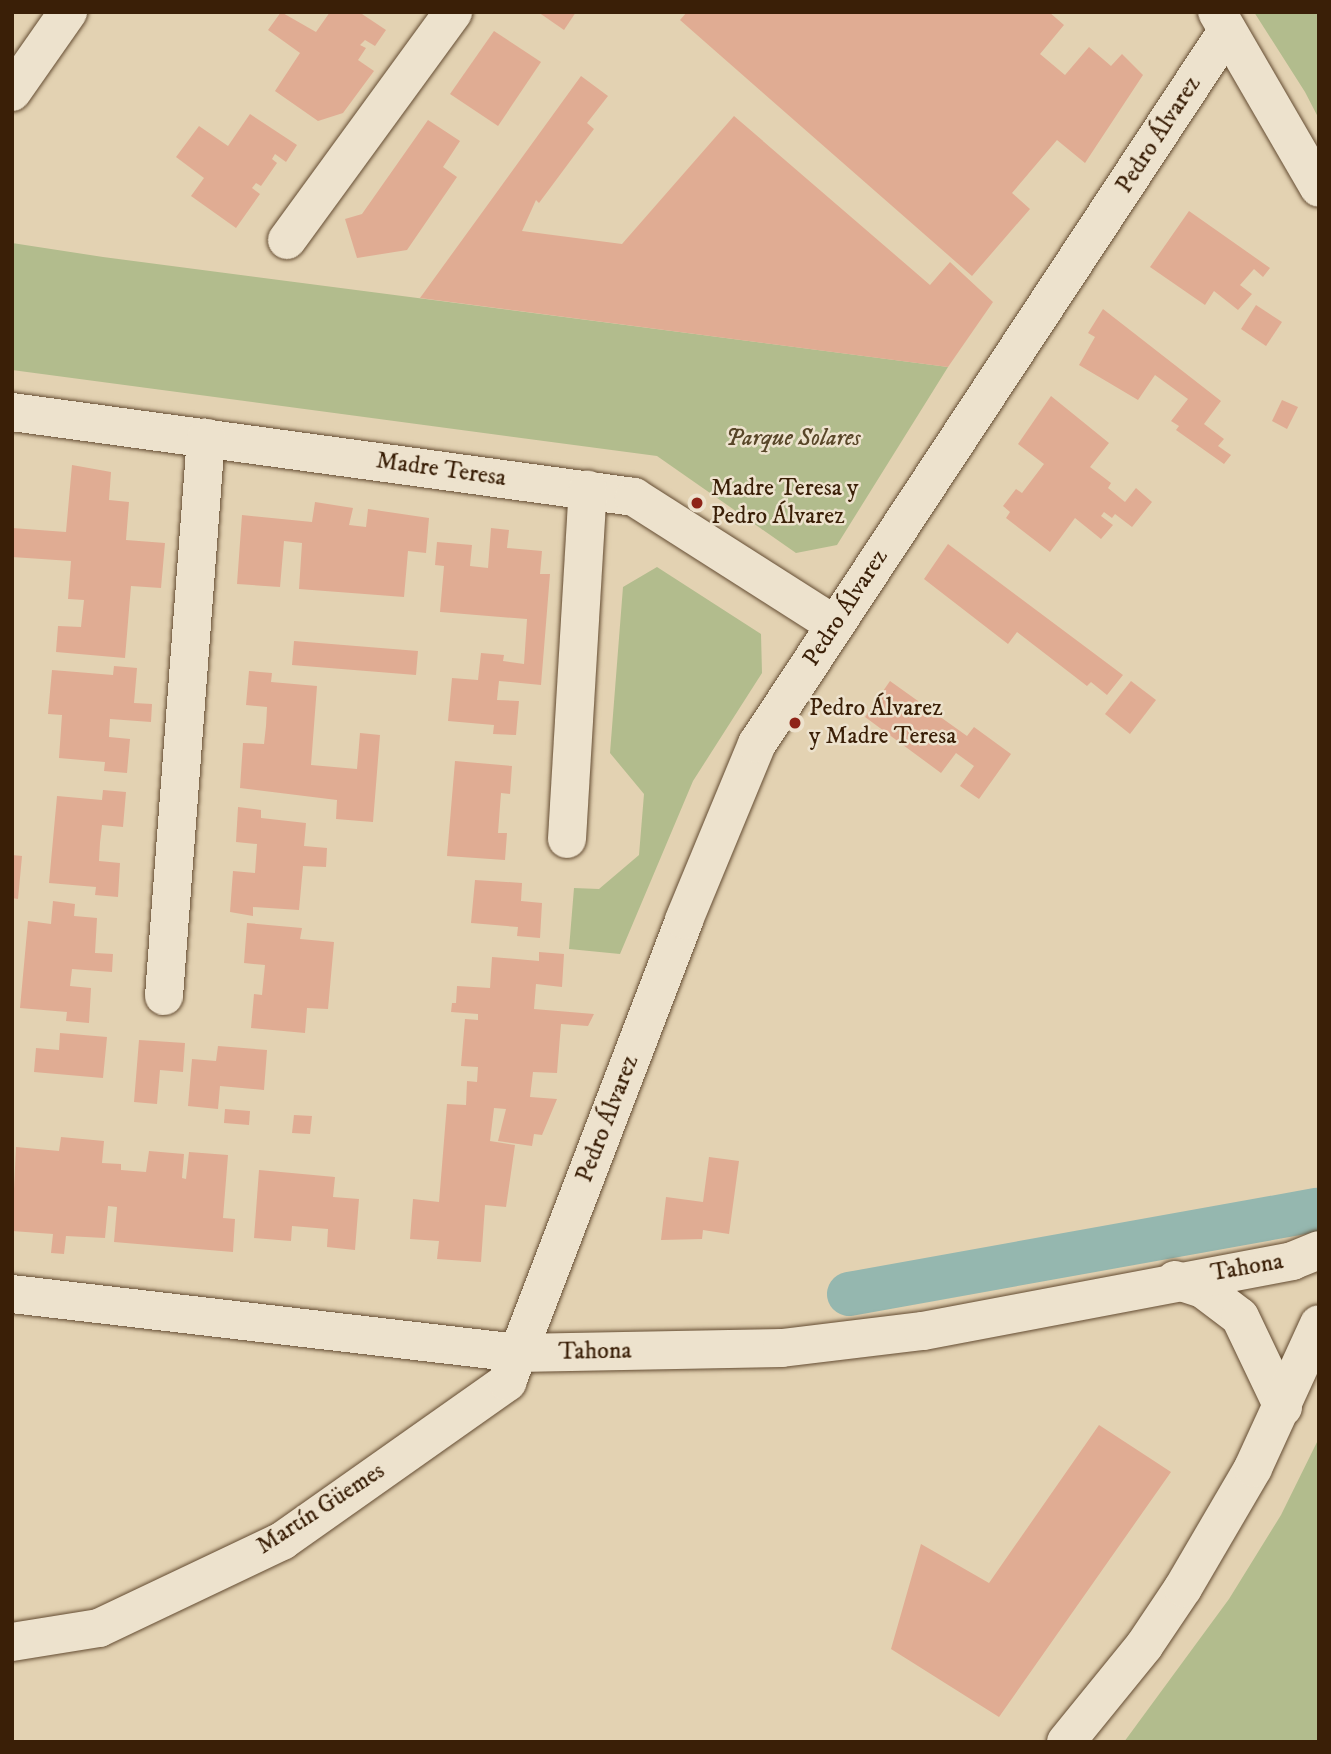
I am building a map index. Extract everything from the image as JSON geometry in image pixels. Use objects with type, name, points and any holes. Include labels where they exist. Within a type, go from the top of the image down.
[{"type":"street","points":[[12,92],[68,12]]},
{"type":"street","points":[[287,240],[453,12]]},
{"type":"street","points":[[1222,22],[1319,188]]},
{"type":"street","name":"Pedro Álvarez","points":[[518,1353],[684,920],[757,744],[1222,22]]},
{"type":"street","name":"Madre Teresa","points":[[12,412],[634,496],[835,625]]},
{"type":"street","points":[[164,996],[206,438]]},
{"type":"street","points":[[567,839],[588,490]]},
{"type":"street","name":"Tahona","points":[[12,1294],[518,1353],[782,1348],[923,1331],[1175,1280],[1292,1261],[1319,1250]]},
{"type":"street","name":"Tahona","points":[[1175,1280],[1203,1289],[1240,1317],[1283,1407]]},
{"type":"street","points":[[1066,1742],[1144,1646],[1183,1588],[1283,1407],[1319,1324]]},
{"type":"street","name":"Martín Güemes","points":[[12,1642],[99,1628],[282,1541],[507,1382],[518,1353]]},
{"type":"green space","points":[[1254,12],[1319,12],[1319,119],[1305,92]]},
{"type":"green space","name":"Parque Solares","points":[[12,243],[948,367],[837,545],[796,553],[657,456],[12,370]]},
{"type":"green space","points":[[657,567],[761,634],[762,673],[693,781],[620,954],[569,949],[574,888],[599,889],[639,855],[644,794],[610,753],[623,587]]},
{"type":"green space","points":[[1319,1438],[1319,1742],[1124,1742],[1229,1599],[1281,1515]]},
{"type":"building","points":[[281,12],[316,32],[330,12],[359,12],[386,30],[375,46],[365,40],[360,45],[366,48],[358,60],[374,71],[343,113],[318,121],[275,91],[300,53],[268,30]]},
{"type":"building","points":[[538,12],[576,12],[564,30]]},
{"type":"building","points":[[687,12],[1049,12],[1064,25],[1040,54],[1065,75],[1089,47],[1111,66],[1122,54],[1143,75],[1085,163],[1057,140],[1012,193],[1030,209],[972,276],[680,20]]},
{"type":"building","points":[[494,31],[541,62],[498,126],[450,94]]},
{"type":"building","points":[[581,76],[608,96],[587,123],[594,129],[539,203],[536,200],[522,231],[622,244],[734,116],[930,285],[950,262],[993,302],[948,367],[420,298]]},
{"type":"building","points":[[250,114],[297,145],[286,162],[275,154],[272,159],[277,163],[261,186],[256,183],[252,188],[260,194],[236,228],[191,196],[204,178],[176,157],[199,126],[228,146]]},
{"type":"building","points":[[428,120],[460,141],[443,167],[457,177],[407,250],[357,258],[345,219],[362,214]]},
{"type":"building","points":[[1189,211],[1270,268],[1263,277],[1254,269],[1240,285],[1252,294],[1238,310],[1214,291],[1205,305],[1150,267]]},
{"type":"building","points":[[1256,305],[1282,322],[1266,346],[1241,329]]},
{"type":"building","points":[[1103,309],[1221,401],[1204,424],[1224,439],[1218,446],[1231,455],[1224,464],[1176,430],[1179,426],[1171,421],[1188,399],[1155,375],[1138,400],[1079,365],[1095,337],[1088,333]]},
{"type":"building","points":[[1051,396],[1109,443],[1090,467],[1111,483],[1108,488],[1125,502],[1136,488],[1152,502],[1132,527],[1115,514],[1112,518],[1104,512],[1101,516],[1113,525],[1101,539],[1075,518],[1050,552],[1006,518],[1010,512],[1003,506],[1016,489],[1022,493],[1044,464],[1018,444]]},
{"type":"building","points":[[1282,400],[1298,407],[1287,429],[1272,421]]},
{"type":"building","points":[[72,465],[111,472],[109,500],[129,502],[126,540],[165,543],[161,588],[131,586],[125,658],[56,652],[58,626],[81,627],[84,600],[68,599],[71,561],[12,557],[12,528],[66,532]]},
{"type":"building","points":[[315,502],[353,508],[349,525],[366,527],[368,509],[429,518],[426,553],[408,551],[404,597],[299,589],[302,543],[284,541],[280,587],[237,584],[242,515],[312,522]]},
{"type":"building","points":[[491,528],[509,530],[507,548],[542,551],[540,574],[550,574],[541,685],[499,681],[497,700],[519,701],[516,735],[493,734],[494,725],[448,721],[452,678],[478,680],[481,653],[504,655],[503,661],[524,664],[527,619],[440,612],[444,566],[435,565],[437,542],[472,545],[470,566],[488,568]]},
{"type":"building","points":[[948,544],[1123,675],[1107,695],[1091,682],[1087,686],[1017,632],[1008,644],[924,579]]},
{"type":"building","points":[[294,641],[418,651],[416,675],[292,665]]},
{"type":"building","points":[[114,666],[137,668],[134,703],[152,704],[151,722],[110,719],[109,737],[130,739],[127,773],[104,771],[105,762],[59,758],[62,715],[48,714],[52,670],[113,675]]},
{"type":"building","points":[[249,671],[272,673],[271,682],[317,686],[311,765],[357,769],[360,733],[380,735],[373,822],[336,819],[337,800],[240,788],[243,743],[264,744],[266,726],[267,707],[246,705]]},
{"type":"building","points":[[890,681],[967,736],[974,727],[1011,754],[979,799],[960,786],[974,766],[956,753],[941,773],[865,717]]},
{"type":"building","points":[[1131,681],[1156,700],[1130,734],[1105,714]]},
{"type":"building","points":[[455,761],[512,766],[510,794],[501,793],[498,833],[507,833],[505,860],[447,856]]},
{"type":"building","points":[[103,790],[126,792],[123,827],[102,825],[100,843],[99,861],[120,863],[118,897],[95,895],[96,887],[49,883],[57,796],[102,800]]},
{"type":"building","points":[[238,807],[261,810],[261,818],[306,823],[304,846],[327,848],[326,867],[303,866],[299,910],[253,907],[253,916],[230,912],[233,871],[255,873],[257,844],[236,842]]},
{"type":"building","points":[[12,855],[22,856],[18,899],[12,898]]},
{"type":"building","points":[[475,880],[522,883],[521,901],[542,903],[540,938],[517,936],[518,927],[471,923]]},
{"type":"building","points":[[53,901],[75,904],[74,916],[97,918],[95,953],[113,954],[112,972],[72,969],[70,986],[91,988],[89,1023],[66,1021],[67,1012],[20,1008],[28,921],[51,924]]},
{"type":"building","points":[[247,923],[302,928],[300,939],[334,942],[328,1009],[307,1008],[305,1033],[251,1028],[254,994],[262,995],[265,965],[244,963]]},
{"type":"building","points":[[539,952],[564,954],[562,987],[536,984],[534,1009],[594,1014],[588,1026],[561,1024],[557,1073],[533,1072],[530,1097],[557,1099],[542,1135],[534,1134],[532,1146],[498,1141],[506,1109],[494,1108],[490,1141],[515,1145],[506,1207],[485,1205],[481,1262],[437,1259],[439,1241],[410,1239],[413,1199],[439,1202],[447,1104],[466,1105],[467,1081],[477,1082],[478,1067],[461,1066],[465,1019],[478,1020],[478,1014],[451,1012],[452,1003],[456,1003],[457,986],[490,988],[492,957],[539,961]]},
{"type":"building","points":[[60,1033],[107,1037],[103,1078],[34,1072],[36,1048],[59,1050]]},
{"type":"building","points":[[139,1040],[185,1043],[183,1072],[160,1070],[157,1104],[134,1102]]},
{"type":"building","points":[[218,1046],[267,1050],[264,1090],[220,1086],[218,1109],[188,1106],[192,1059],[216,1061]]},
{"type":"building","points":[[225,1109],[250,1111],[249,1125],[224,1123]]},
{"type":"building","points":[[294,1115],[312,1116],[310,1134],[292,1133]]},
{"type":"building","points":[[61,1137],[104,1141],[102,1163],[121,1164],[121,1170],[146,1172],[149,1151],[184,1154],[182,1178],[186,1179],[189,1152],[228,1155],[223,1218],[235,1219],[233,1252],[114,1242],[117,1207],[108,1206],[105,1238],[66,1236],[64,1254],[51,1253],[53,1234],[12,1231],[16,1147],[59,1151]]},
{"type":"building","points":[[709,1157],[739,1161],[729,1234],[703,1230],[702,1239],[661,1240],[666,1197],[703,1202]]},
{"type":"building","points":[[259,1170],[335,1177],[333,1197],[359,1199],[355,1250],[327,1247],[328,1229],[292,1226],[291,1241],[254,1238]]},
{"type":"building","points":[[1099,1425],[1171,1472],[999,1717],[891,1649],[921,1544],[989,1583]]},
{"type":"waterway","points":[[849,1294],[1318,1210]]},
{"type":"place","name":"Madre Teresa y Pedro Álvarez","points":[[697,503]]},
{"type":"place","name":"Pedro Álvarez y Madre Teresa","points":[[795,723]]}]
